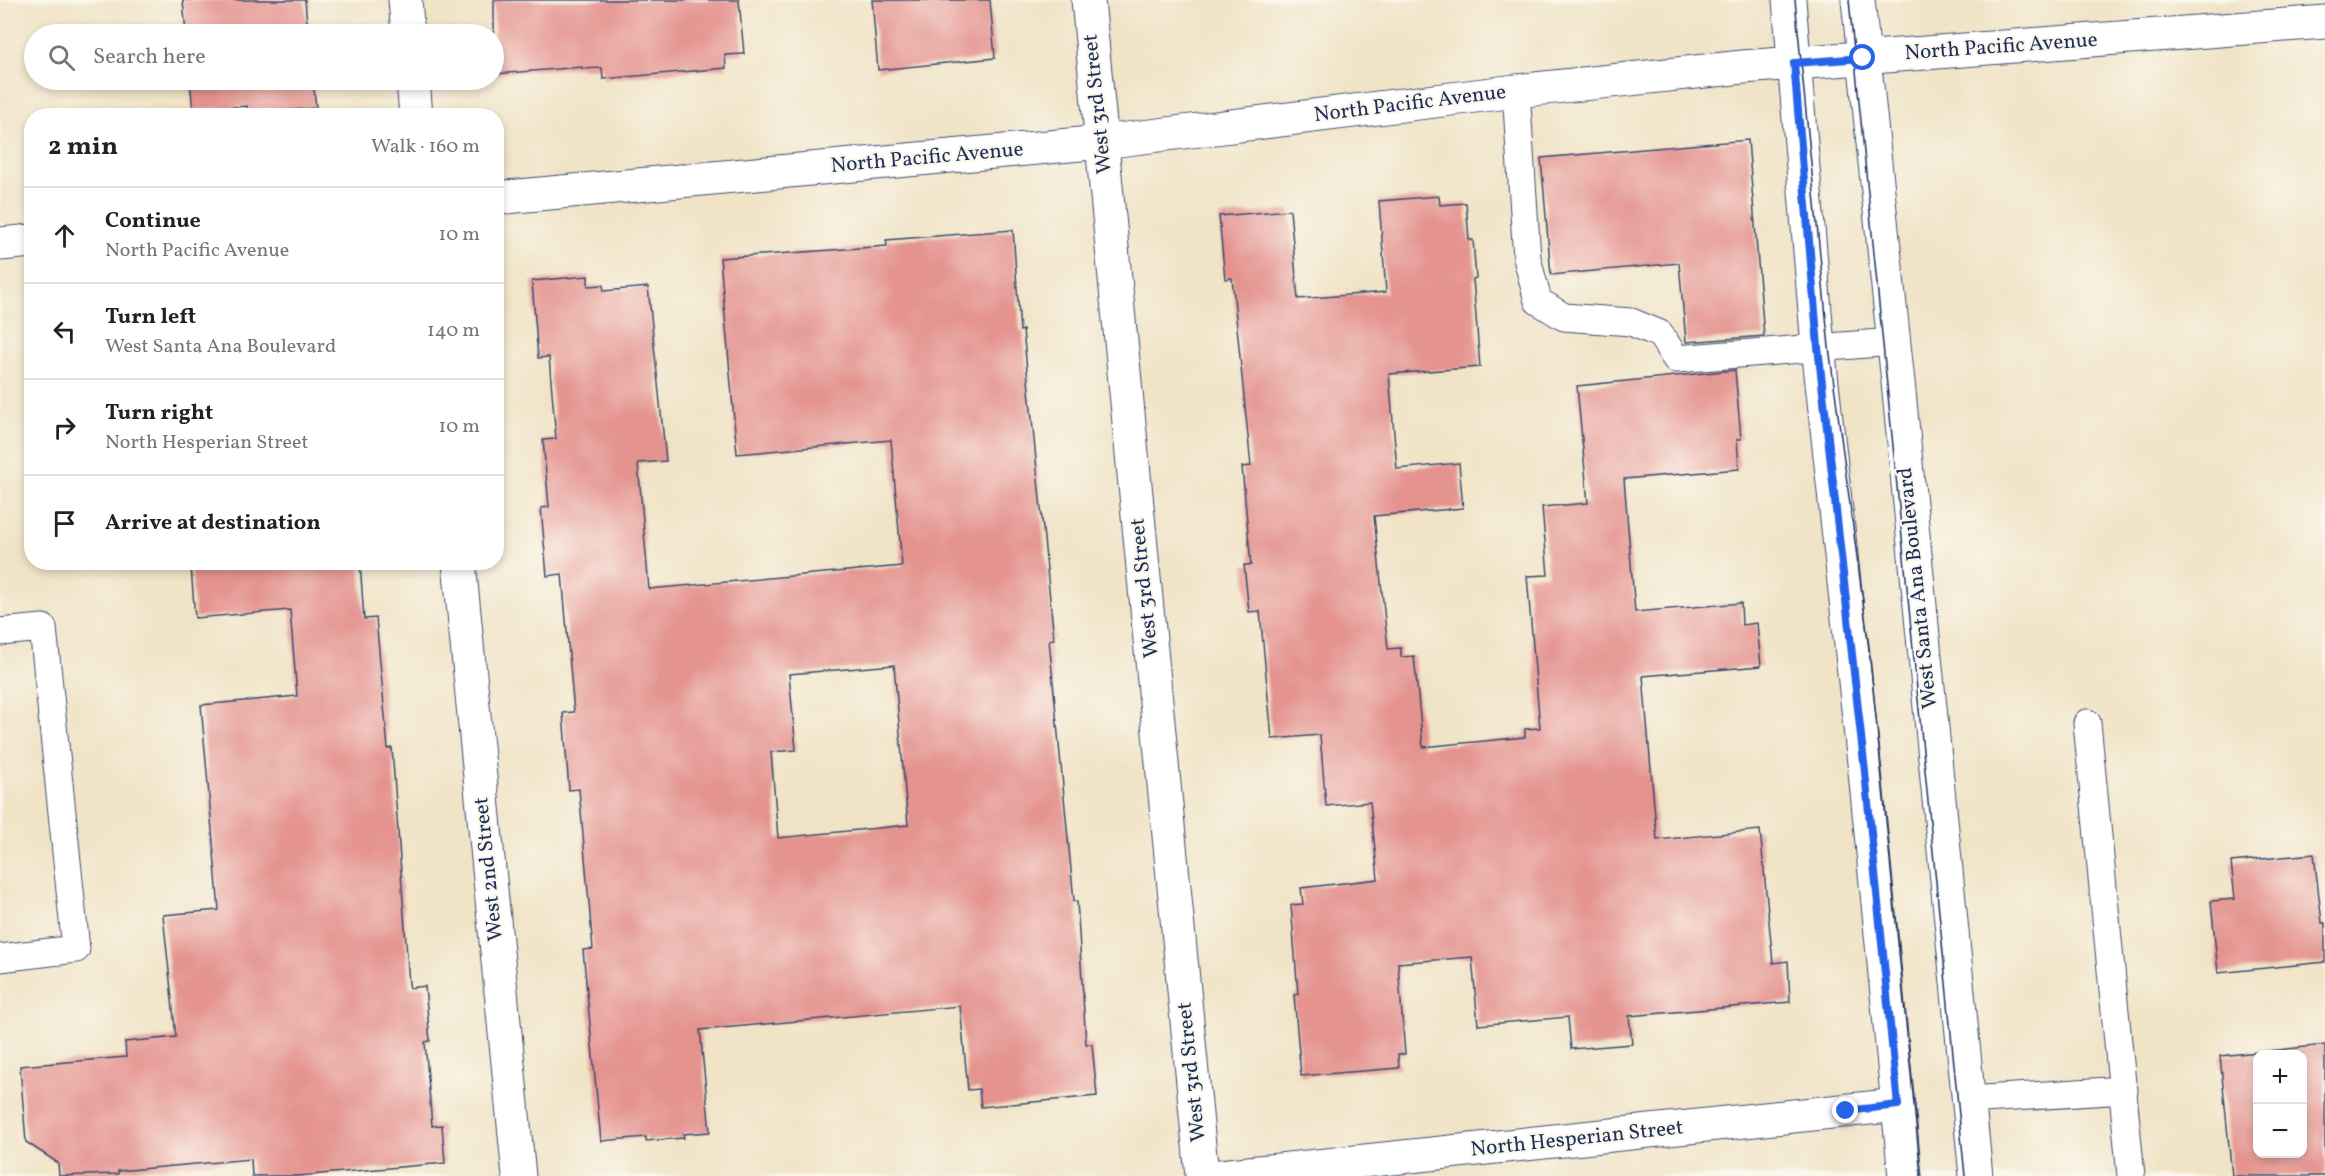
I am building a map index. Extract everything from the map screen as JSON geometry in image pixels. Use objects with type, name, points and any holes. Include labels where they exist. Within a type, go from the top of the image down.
[{"type":"street","points":[[405,0],[407,24]]},
{"type":"street","name":"West 3rd Street","points":[[1088,0],[1202,1176]]},
{"type":"street","points":[[1789,0],[1818,347],[1865,772],[1905,1176]]},
{"type":"street","name":"West Santa Ana Boulevard","points":[[1858,0],[1976,1176]]},
{"type":"street","name":"North Pacific Avenue","points":[[504,197],[1102,141],[1516,91],[1794,63],[2325,22]]},
{"type":"street","points":[[414,90],[415,108]]},
{"type":"street","points":[[0,244],[24,242]]},
{"type":"street","name":"West 2nd Street","points":[[460,570],[519,1176]]},
{"type":"street","name":"North Hesperian Street","points":[[1220,1176],[1898,1105]]},
{"type":"lane","points":[[1516,91],[1527,258],[1538,301],[1564,317],[1609,318],[1641,326],[1660,334],[1676,359],[1893,342]]},
{"type":"lane","points":[[0,632],[43,628],[76,949],[0,958]]},
{"type":"lane","points":[[2087,723],[2132,1176]]},
{"type":"lane","points":[[1968,1100],[2124,1090]]},
{"type":"building","points":[[183,0],[305,0],[307,24],[185,24]]},
{"type":"building","points":[[494,0],[739,0],[744,54],[725,55],[726,68],[603,79],[602,68],[582,69],[582,67],[504,73],[504,24],[494,24]]},
{"type":"building","points":[[872,0],[990,0],[995,58],[878,70]]},
{"type":"building","points":[[191,90],[314,90],[316,108],[247,108],[247,106],[193,108]]},
{"type":"building","points":[[1748,140],[1764,336],[1686,342],[1679,263],[1551,275],[1541,158]]},
{"type":"building","points":[[1439,196],[1440,205],[1466,203],[1469,240],[1473,240],[1476,278],[1473,279],[1480,367],[1389,374],[1397,469],[1459,463],[1463,508],[1374,516],[1388,649],[1401,648],[1401,657],[1414,656],[1423,747],[1525,737],[1525,729],[1540,728],[1527,576],[1548,575],[1542,507],[1588,503],[1577,386],[1735,370],[1741,439],[1737,439],[1739,469],[1624,479],[1635,612],[1741,603],[1742,625],[1757,623],[1761,666],[1643,676],[1657,840],[1760,830],[1773,963],[1788,961],[1790,1002],[1629,1016],[1632,1044],[1571,1049],[1568,1017],[1478,1025],[1472,957],[1398,963],[1405,1054],[1398,1054],[1399,1068],[1301,1076],[1294,995],[1298,994],[1291,905],[1303,904],[1301,888],[1378,879],[1370,802],[1326,806],[1320,735],[1272,739],[1260,611],[1249,612],[1244,565],[1251,565],[1242,467],[1251,466],[1232,278],[1225,279],[1219,216],[1290,210],[1298,299],[1386,292],[1379,201]]},
{"type":"building","points":[[1013,230],[1020,331],[1023,330],[1054,639],[1049,640],[1074,901],[1077,901],[1086,1044],[1092,1044],[1097,1096],[981,1107],[979,1089],[968,1090],[960,1006],[700,1030],[710,1132],[683,1134],[684,1138],[646,1141],[646,1137],[601,1141],[583,950],[593,949],[579,789],[569,790],[563,713],[574,712],[562,574],[547,576],[541,508],[549,507],[543,440],[556,439],[549,357],[538,358],[532,281],[588,276],[588,286],[603,285],[604,291],[648,287],[666,461],[638,463],[649,589],[902,566],[891,440],[737,454],[720,258],[887,246],[886,240]],"holes":[[[894,665],[908,825],[778,838],[771,752],[796,750],[789,674]]]},
{"type":"building","points":[[191,570],[361,570],[364,619],[376,618],[388,749],[392,748],[409,984],[410,988],[425,986],[430,1041],[425,1042],[432,1126],[442,1125],[445,1163],[298,1176],[252,1176],[251,1159],[118,1171],[118,1174],[59,1176],[58,1163],[26,1142],[20,1066],[126,1057],[125,1042],[176,1037],[163,915],[219,910],[201,705],[297,696],[290,610],[195,618]]},
{"type":"building","points":[[2314,854],[2322,923],[2325,923],[2325,962],[2218,973],[2211,901],[2235,899],[2231,862]]},
{"type":"building","points":[[2325,1045],[2325,1176],[2232,1176],[2220,1056],[2253,1053],[2253,1158],[2307,1158],[2307,1050],[2277,1050]]},
{"type":"tram line","points":[[1795,0],[1829,347],[1869,647],[1921,1176]]},
{"type":"tram line","points":[[1849,0],[1965,1176]]},
{"type":"route","points":[[1846,1111],[1898,1105],[1865,772],[1818,347],[1794,63],[1863,58]]}]
